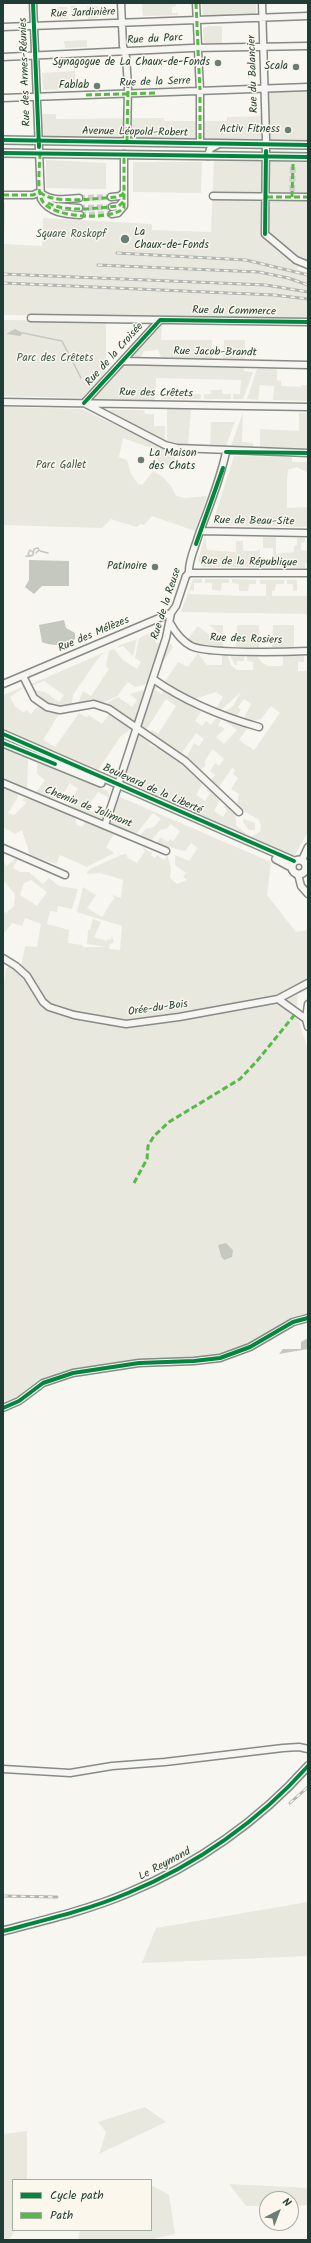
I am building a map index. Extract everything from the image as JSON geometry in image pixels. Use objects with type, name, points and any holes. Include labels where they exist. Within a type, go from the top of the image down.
[{"type":"main road","name":"Avenue Léopold-Robert","points":[[3,140],[308,145]]},
{"type":"main road","name":"Avenue Léopold-Robert","points":[[3,153],[308,157]]},
{"type":"main road","name":"Boulevard de la Liberté","points":[[3,734],[117,787]]},
{"type":"main road","name":"Boulevard de la Liberté","points":[[3,744],[117,787],[296,862]]},
{"type":"main road","points":[[296,862],[305,863],[307,870],[298,874],[293,871],[296,862]]},
{"type":"main road","name":"Le Reymond","points":[[3,1931],[102,1903],[161,1879],[231,1836],[271,1803],[308,1766]]},
{"type":"street","name":"Rue des Armes-Réunies","points":[[33,3],[38,141],[40,153],[40,192]]},
{"type":"street","points":[[122,3],[127,94],[127,142]]},
{"type":"street","points":[[196,3],[200,92],[200,139]]},
{"type":"street","name":"Rue du Balancier","points":[[262,3],[266,145]]},
{"type":"street","name":"Rue Jardinière","points":[[3,27],[197,22],[308,16]]},
{"type":"street","name":"Rue du Parc","points":[[3,57],[308,46]]},
{"type":"street","name":"Rue de la Serre","points":[[3,98],[308,87]]},
{"type":"street","points":[[208,156],[210,149],[219,144]]},
{"type":"street","points":[[266,145],[266,234],[296,260],[308,265]]},
{"type":"street","points":[[112,214],[122,210],[124,200],[124,154]]},
{"type":"street","points":[[3,195],[33,195],[40,192]]},
{"type":"street","points":[[40,192],[47,197],[58,199],[79,198]]},
{"type":"street","points":[[40,192],[44,200],[51,204],[79,208]]},
{"type":"street","points":[[40,192],[43,203],[51,209],[80,216]]},
{"type":"street","points":[[111,197],[120,196],[124,192]]},
{"type":"street","points":[[213,196],[267,197],[292,194],[308,197]]},
{"type":"street","points":[[112,207],[119,206],[124,200]]},
{"type":"street","name":"Rue du Commerce","points":[[31,318],[308,322]]},
{"type":"street","name":"Rue de la Croisée","points":[[84,403],[160,320]]},
{"type":"street","name":"Rue Jacob-Brandt","points":[[122,361],[308,365]]},
{"type":"street","name":"Rue des Crêtets","points":[[3,402],[308,407]]},
{"type":"street","points":[[84,403],[165,445],[177,448],[226,452],[308,453]]},
{"type":"street","name":"Rue de la Reuse","points":[[105,824],[172,613],[176,606],[186,576],[190,573],[189,567],[200,531],[223,468],[226,452]]},
{"type":"street","name":"Rue de Beau-Site","points":[[200,531],[308,533]]},
{"type":"street","name":"Rue de la République","points":[[190,573],[308,573]]},
{"type":"street","name":"Rue des Mélèzes","points":[[3,684],[172,613]]},
{"type":"street","name":"Rue des Rosiers","points":[[170,623],[182,639],[195,648],[214,650],[308,651]]},
{"type":"street","points":[[23,676],[34,698],[47,707],[60,710],[88,704],[99,704],[185,761],[239,812]]},
{"type":"street","points":[[152,679],[182,698],[203,708],[259,726]]},
{"type":"street","name":"Chemin de Jolimont","points":[[3,783],[105,824],[166,851]]},
{"type":"street","points":[[296,862],[308,847]]},
{"type":"street","points":[[3,848],[66,875]]},
{"type":"street","points":[[298,874],[301,886],[308,894]]},
{"type":"street","name":"Orée-du-Bois","points":[[5,959],[27,976],[43,1002],[49,1007],[74,1015],[126,1024],[179,1017],[278,999],[308,983]]},
{"type":"street","points":[[278,999],[306,1019]]},
{"type":"street","points":[[308,1004],[306,1019],[308,1027]]},
{"type":"street","points":[[3,1408],[19,1401],[44,1383],[73,1373],[139,1363],[194,1361],[220,1358],[250,1347],[293,1322],[308,1318]]},
{"type":"street","points":[[3,1769],[70,1773],[112,1766],[165,1762],[283,1748],[299,1747],[308,1749]]},
{"type":"shaded area","points":[[142,3],[176,3],[176,6],[172,7],[172,13],[178,13],[178,15],[143,16]]},
{"type":"shaded area","points":[[202,3],[256,3],[256,14],[203,16]]},
{"type":"shaded area","points":[[71,6],[76,6],[77,18],[71,18]]},
{"type":"shaded area","points":[[87,6],[98,6],[98,18],[88,19]]},
{"type":"shaded area","points":[[58,7],[67,7],[68,19],[59,19]]},
{"type":"shaded area","points":[[209,26],[222,26],[222,43],[204,43],[203,28]]},
{"type":"shaded area","points":[[87,40],[87,47],[65,48],[64,41]]},
{"type":"shaded area","points":[[75,71],[76,89],[43,90],[42,73]]},
{"type":"shaded area","points":[[307,90],[308,143],[41,138],[40,114],[56,114],[56,119],[164,118],[164,121],[227,121],[227,117],[268,116],[267,91]]},
{"type":"shaded area","points":[[214,158],[308,159],[308,263],[302,260],[297,269],[308,273],[308,318],[3,315],[3,203],[5,203],[4,244],[42,246],[43,218],[152,224],[152,230],[211,232]]},
{"type":"shaded area","points":[[46,160],[106,163],[106,189],[46,188]]},
{"type":"shaded area","points":[[133,162],[202,162],[201,193],[133,192]]},
{"type":"shaded area","name":"Parc des Crêtets","points":[[3,320],[106,321],[106,372],[82,398],[3,396]]},
{"type":"shaded area","points":[[162,325],[161,340],[212,340],[212,359],[161,357],[158,350],[144,351],[141,357],[135,357],[133,355]]},
{"type":"shaded area","points":[[15,329],[23,333],[20,336],[6,334]]},
{"type":"shaded area","points":[[224,340],[245,340],[245,359],[223,359]]},
{"type":"shaded area","points":[[123,362],[156,363],[156,366],[244,368],[244,371],[253,372],[243,399],[233,399],[233,394],[240,394],[241,380],[156,378],[155,402],[89,400]]},
{"type":"shaded area","points":[[257,369],[277,369],[277,380],[281,381],[281,386],[301,387],[301,385],[308,385],[308,401],[273,400],[274,386],[260,385],[258,400],[247,399]]},
{"type":"shaded area","points":[[163,383],[164,393],[172,393],[172,399],[162,399]]},
{"type":"shaded area","points":[[182,390],[193,390],[193,394],[201,394],[201,399],[174,399],[175,393],[182,393]]},
{"type":"shaded area","points":[[211,390],[222,390],[223,394],[231,394],[231,399],[204,399],[204,394],[211,394]]},
{"type":"shaded area","name":"Parc Gallet","points":[[3,407],[82,409],[172,452],[177,464],[161,466],[151,448],[123,438],[119,457],[127,460],[131,474],[138,484],[142,485],[153,471],[163,477],[171,486],[176,496],[185,498],[207,496],[195,531],[152,516],[144,525],[141,524],[136,527],[111,519],[102,528],[3,525]]},
{"type":"shaded area","points":[[167,408],[191,410],[188,445],[167,441]]},
{"type":"shaded area","points":[[107,410],[144,410],[145,414],[154,414],[154,426],[165,426],[165,440]]},
{"type":"shaded area","points":[[243,412],[242,442],[253,443],[253,447],[231,446]]},
{"type":"shaded area","points":[[299,413],[308,413],[308,448],[260,447],[260,429],[299,431]]},
{"type":"shaded area","points":[[211,422],[235,422],[226,446],[210,446]]},
{"type":"shaded area","points":[[234,456],[292,457],[292,462],[308,462],[308,473],[297,467],[288,470],[287,508],[308,507],[308,527],[212,525]]},
{"type":"shaded area","points":[[205,536],[207,550],[236,552],[236,541],[243,541],[243,551],[257,551],[260,549],[260,557],[264,557],[264,560],[273,560],[273,548],[263,548],[263,537],[276,537],[276,554],[294,552],[294,546],[297,545],[297,538],[305,538],[305,542],[301,543],[301,550],[308,551],[308,563],[305,563],[305,568],[285,567],[285,562],[280,562],[280,567],[202,567],[198,560]]},
{"type":"shaded area","points":[[29,560],[69,561],[69,586],[42,586],[34,594],[25,587],[29,580]]},
{"type":"shaded area","points":[[193,579],[202,579],[202,583],[194,583],[194,591],[190,590],[189,594],[244,596],[266,596],[266,584],[260,584],[260,580],[284,580],[284,584],[276,584],[275,591],[272,591],[272,596],[308,596],[308,614],[181,612]]},
{"type":"shaded area","points":[[205,579],[229,579],[229,583],[222,583],[221,591],[212,590],[212,583],[205,583]]},
{"type":"shaded area","points":[[232,579],[256,580],[256,584],[249,584],[248,591],[239,591],[239,584],[232,583]]},
{"type":"shaded area","points":[[287,580],[297,580],[297,591],[293,591],[293,584],[287,584]]},
{"type":"shaded area","points":[[64,620],[66,628],[75,633],[75,639],[72,642],[59,645],[42,642],[39,625]]},
{"type":"shaded area","points":[[209,625],[223,625],[223,647],[204,647],[187,640],[198,626],[217,641],[221,635]]},
{"type":"shaded area","points":[[237,625],[259,625],[259,648],[236,647]]},
{"type":"shaded area","points":[[273,625],[294,625],[294,648],[272,647]]},
{"type":"shaded area","points":[[157,630],[155,642],[160,644],[148,684],[135,687],[128,682],[117,696],[103,703],[93,700],[78,703],[83,691],[91,696],[109,669],[106,666],[109,651],[114,649],[123,660],[137,669],[141,662],[135,658],[139,638]]},
{"type":"shaded area","points":[[137,639],[133,656],[123,646],[118,648],[118,646]]},
{"type":"shaded area","points":[[169,642],[173,647],[162,663],[162,662]]},
{"type":"shaded area","points":[[105,652],[97,660],[73,695],[72,705],[60,707],[50,706],[35,696],[34,690],[45,692],[59,702],[64,695],[44,681],[31,686],[29,685]]},
{"type":"shaded area","points":[[198,653],[207,665],[222,665],[222,654],[227,654],[231,665],[237,670],[253,670],[253,662],[247,661],[247,655],[257,655],[261,662],[268,666],[283,666],[283,655],[304,656],[304,662],[298,662],[298,671],[308,671],[308,832],[295,855],[291,855],[151,795],[126,783],[123,777],[138,734],[141,734],[152,740],[149,744],[156,748],[158,744],[181,760],[204,782],[196,795],[205,801],[210,793],[206,790],[209,787],[221,798],[214,811],[223,817],[227,810],[224,807],[226,803],[236,816],[236,825],[247,835],[252,836],[260,832],[261,826],[259,820],[237,807],[239,794],[231,789],[238,778],[233,774],[235,770],[232,768],[219,787],[211,780],[215,775],[210,771],[215,763],[219,766],[224,759],[212,749],[205,761],[205,766],[201,770],[186,758],[194,743],[199,746],[204,739],[196,733],[181,754],[150,733],[152,730],[158,734],[176,706],[166,699],[146,730],[141,726],[155,685],[157,686],[155,690],[162,694],[164,690],[201,712],[195,721],[202,726],[206,721],[211,725],[216,718],[221,720],[218,725],[225,729],[216,737],[224,744],[237,730],[226,722],[227,720],[249,726],[239,740],[254,750],[280,713],[271,706],[261,719],[251,721],[244,718],[251,704],[244,699],[238,707],[241,710],[236,716],[224,712],[233,706],[241,692],[219,712],[215,710],[223,697],[216,692],[191,700],[165,682],[178,662],[188,667]]},
{"type":"shaded area","points":[[230,655],[244,655],[244,661],[237,661],[237,665],[235,665]]},
{"type":"shaded area","points":[[25,686],[10,697],[15,706],[24,713],[26,710],[31,714],[39,705],[50,711],[60,712],[43,740],[55,747],[79,713],[86,717],[89,715],[102,724],[110,713],[133,728],[121,736],[98,770],[3,728],[3,695]]},
{"type":"shaded area","points":[[147,689],[135,722],[105,704],[118,697],[132,707],[137,700],[130,694]]},
{"type":"shaded area","points":[[3,749],[28,759],[27,789],[3,779]]},
{"type":"shaded area","points":[[37,763],[108,791],[110,798],[98,792],[87,808],[96,815],[98,811],[105,814],[103,818],[96,819],[69,807],[75,800],[72,798],[78,789],[70,783],[61,797],[48,798],[36,792],[45,780],[37,774]]},
{"type":"shaded area","points":[[3,787],[16,792],[18,797],[8,813],[14,815],[26,803],[22,800],[25,798],[68,813],[75,816],[76,824],[82,827],[85,822],[114,834],[106,847],[114,853],[87,867],[60,855],[56,864],[30,855],[22,830],[15,834],[3,827]]},
{"type":"shaded area","points":[[120,797],[271,862],[267,895],[296,932],[308,930],[308,990],[298,994],[296,1012],[308,1050],[308,1315],[301,1315],[268,1334],[228,1353],[191,1360],[142,1360],[86,1368],[39,1383],[24,1395],[3,1405],[3,990],[6,969],[10,966],[13,967],[25,977],[32,986],[41,1007],[60,1010],[46,1002],[34,981],[21,967],[25,946],[37,947],[41,924],[25,918],[22,926],[12,923],[3,935],[3,910],[6,913],[14,906],[15,894],[3,880],[3,861],[7,866],[16,858],[18,859],[13,868],[20,872],[29,872],[43,884],[49,878],[59,886],[78,889],[72,909],[58,906],[57,912],[50,911],[47,924],[69,930],[68,943],[83,945],[83,947],[106,947],[87,944],[88,930],[90,930],[93,919],[101,922],[94,937],[107,941],[108,939],[111,940],[112,936],[114,942],[110,944],[109,949],[120,950],[122,926],[77,912],[83,887],[96,895],[87,908],[102,917],[114,898],[113,895],[121,898],[123,880],[100,873],[86,874],[90,869],[121,855],[126,854],[128,858],[137,863],[145,851],[142,847],[152,853],[151,855],[155,858],[157,855],[164,860],[167,856],[168,857],[171,868],[170,878],[177,884],[187,880],[183,877],[186,873],[175,865],[175,855],[189,861],[198,848],[191,843],[185,851],[156,844],[160,837],[168,842],[170,839],[173,841],[175,839],[180,831],[171,824],[167,828],[160,830],[151,841],[139,836],[146,829],[154,827],[161,819],[153,813],[136,834],[113,825],[110,821],[115,804]],"holes":[[[31,880],[47,892],[37,906],[20,895],[24,883]]]},
{"type":"shaded area","points":[[244,819],[255,823],[255,830],[249,830],[243,822]]},
{"type":"shaded area","points":[[226,1243],[233,1250],[232,1257],[224,1260],[221,1256],[218,1245]]},
{"type":"shaded area","points":[[308,1338],[308,1349],[279,1354],[283,1349],[301,1349],[301,1342]]},
{"type":"shaded area","points":[[308,1902],[308,1956],[142,1963],[156,1928]]},
{"type":"shaded area","points":[[145,2107],[166,2122],[99,2154],[106,2132],[98,2122]]},
{"type":"shaded area","points":[[27,2131],[27,2179],[12,2179],[12,2231],[14,2231],[9,2240],[3,2240],[3,2134]]},
{"type":"shaded area","points":[[229,2184],[308,2188],[308,2205],[299,2206],[299,2191],[259,2191],[259,2206],[246,2206]]},
{"type":"shaded area","points":[[152,2186],[169,2195],[175,2234],[148,2240],[78,2240],[80,2231],[152,2231]]},
{"type":"waterway","points":[[23,333],[62,341],[81,378]]},
{"type":"waterway","points":[[26,556],[30,556],[32,556],[33,555],[33,552],[30,550],[28,554],[30,556],[33,555],[34,549],[38,548],[39,550],[36,553]]},
{"type":"waterway","points":[[40,551],[48,553]]},
{"type":"tunnel","points":[[292,191],[293,164]]},
{"type":"tunnel","points":[[79,198],[111,197]]},
{"type":"tunnel","points":[[79,208],[112,207]]},
{"type":"tunnel","points":[[80,215],[112,214]]},
{"type":"railway","points":[[117,253],[246,260],[308,275]]},
{"type":"railway","points":[[98,265],[259,272],[288,278],[308,285]]},
{"type":"railway","points":[[3,274],[266,285],[308,292]]},
{"type":"railway","points":[[3,283],[274,295],[308,299]]},
{"type":"railway","points":[[290,1803],[308,1787]]},
{"type":"railway","points":[[3,1896],[57,1897]]},
{"type":"marked path","points":[[196,3],[198,46]]},
{"type":"marked path","points":[[198,50],[200,90]]},
{"type":"marked path","points":[[127,142],[128,86]]},
{"type":"marked path","points":[[86,95],[157,93]]},
{"type":"marked path","points":[[200,94],[200,139]]},
{"type":"marked path","points":[[40,153],[39,186],[43,202],[58,212],[83,216],[107,215],[124,208],[124,154]]},
{"type":"marked path","points":[[292,197],[293,164]]},
{"type":"marked path","points":[[40,192],[46,196],[65,200],[116,197],[122,195],[124,192]]},
{"type":"marked path","points":[[3,195],[33,195],[40,192]]},
{"type":"marked path","points":[[267,197],[308,197]]},
{"type":"marked path","points":[[48,203],[64,208],[92,209],[119,206],[124,201]]},
{"type":"marked path","points":[[134,1183],[147,1159],[148,1146],[154,1136],[169,1122],[240,1079],[257,1061],[296,1013]]},
{"type":"cycle path","points":[[33,3],[39,147]]},
{"type":"cycle path","points":[[3,140],[308,145]]},
{"type":"cycle path","points":[[265,234],[266,151]]},
{"type":"cycle path","points":[[3,153],[308,157]]},
{"type":"cycle path","points":[[84,403],[160,320],[308,322]]},
{"type":"cycle path","points":[[226,452],[308,453]]},
{"type":"cycle path","points":[[196,544],[223,468]]},
{"type":"cycle path","points":[[3,734],[294,861]]},
{"type":"cycle path","points":[[3,743],[55,764]]},
{"type":"cycle path","points":[[3,1408],[19,1401],[43,1383],[73,1373],[139,1363],[194,1361],[220,1358],[250,1347],[293,1322],[308,1318]]},
{"type":"cycle path","points":[[3,1931],[98,1905],[153,1882],[178,1869],[225,1840],[247,1823],[269,1805],[308,1766]]},
{"type":"place","name":"Synagogue de La Chaux-de-Fonds","points":[[218,63]]},
{"type":"place","name":"Scala","points":[[296,67]]},
{"type":"place","name":"Fablab","points":[[97,86]]},
{"type":"place","name":"Activ Fitness","points":[[288,130]]},
{"type":"place","name":"La Chaux-de-Fonds","points":[[125,239]]},
{"type":"place","name":"La Maison des Chats","points":[[141,460]]},
{"type":"place","name":"Patinoire","points":[[155,567]]},
{"type":"park label","name":"Square Roskopf","points":[[71,235]]}]
